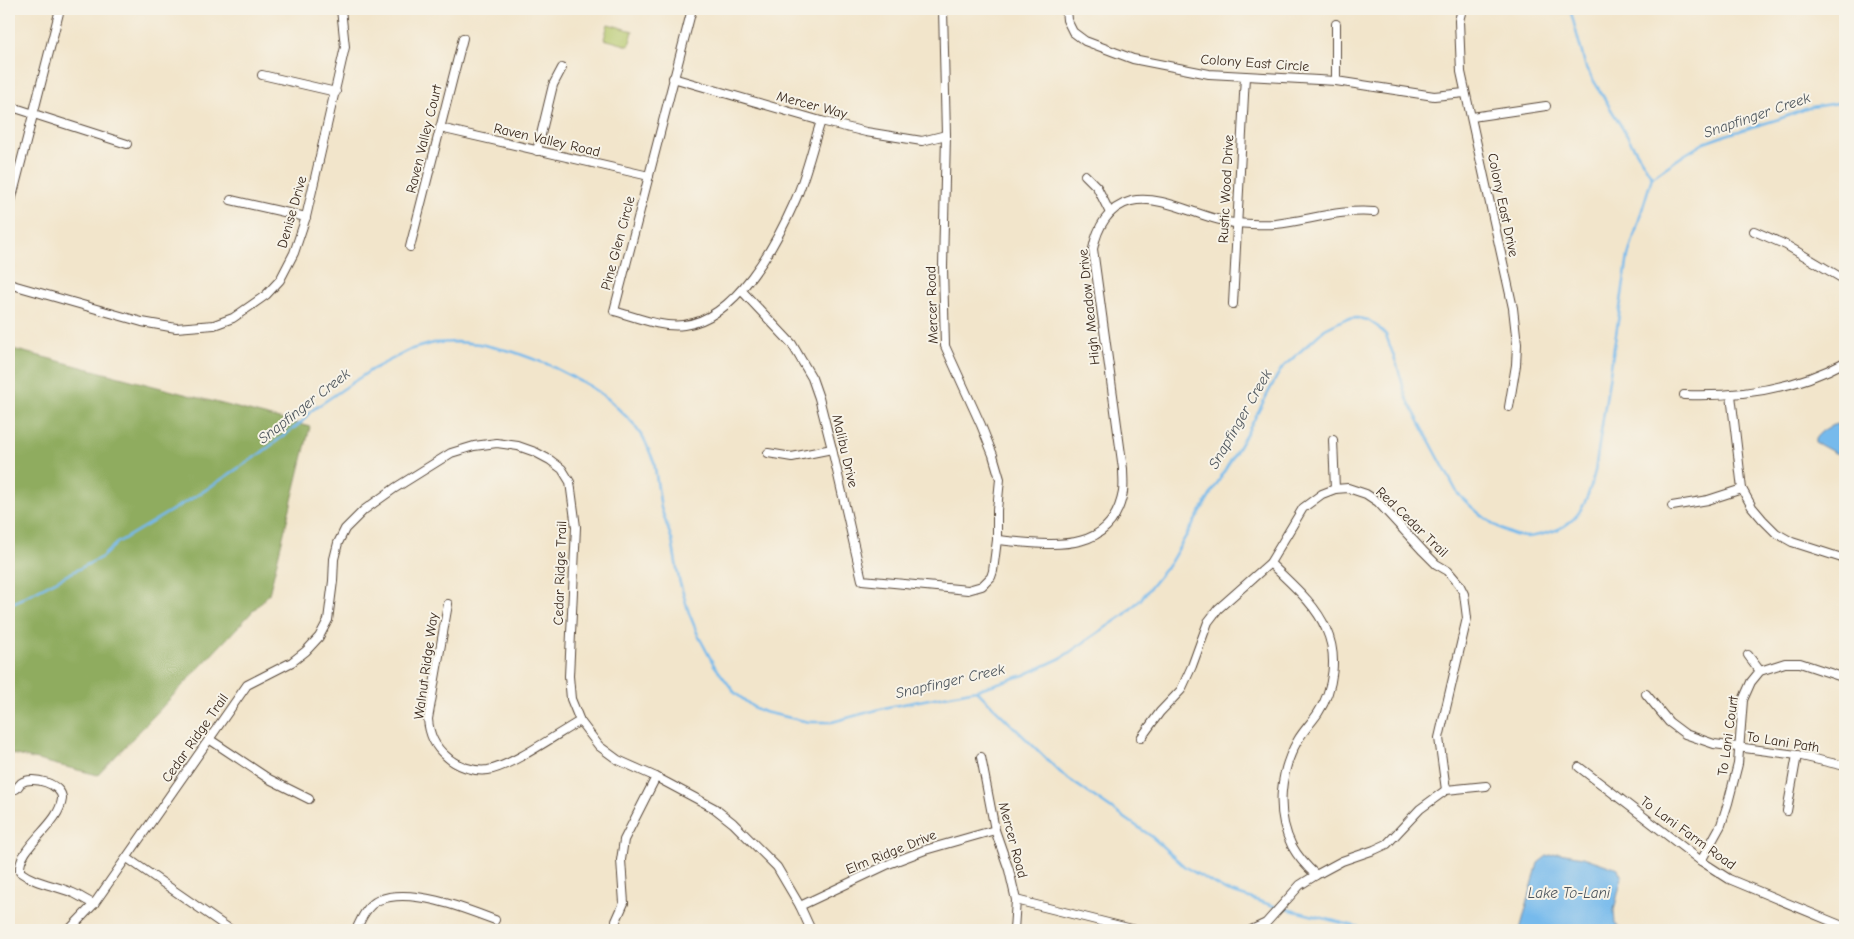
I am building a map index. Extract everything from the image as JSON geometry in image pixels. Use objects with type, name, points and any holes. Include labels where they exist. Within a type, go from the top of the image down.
[{"type":"street","points":[[9,209],[60,9]]},
{"type":"street","name":"Denise Drive","points":[[9,284],[142,322],[176,328],[214,325],[233,318],[266,296],[280,280],[294,253],[306,216],[345,48],[341,9]]},
{"type":"street","name":"Pine Glen Circle","points":[[692,9],[614,311],[664,324],[684,325],[699,321],[717,311],[742,291],[770,250],[796,200],[821,122]]},
{"type":"street","name":"Mercer Road","points":[[923,585],[968,590],[982,586],[991,577],[997,540],[1000,479],[981,425],[945,346],[943,267],[946,135],[943,9]]},
{"type":"street","name":"Colony East Circle","points":[[1066,9],[1067,20],[1073,32],[1085,41],[1133,59],[1209,74],[1336,81],[1434,96],[1465,93]]},
{"type":"street","name":"Colony East Drive","points":[[1462,9],[1459,22],[1461,72],[1513,308],[1517,351],[1509,407]]},
{"type":"street","points":[[1336,24],[1336,81]]},
{"type":"street","name":"Raven Valley Court","points":[[410,247],[463,38]]},
{"type":"street","points":[[537,151],[554,84],[562,68]]},
{"type":"street","points":[[262,75],[336,92]]},
{"type":"street","name":"Rustic Wood Drive","points":[[1232,304],[1245,76]]},
{"type":"street","name":"Mercer Way","points":[[673,78],[821,122],[912,140],[922,141],[946,135]]},
{"type":"street","points":[[9,106],[127,144]]},
{"type":"street","points":[[1472,117],[1546,106]]},
{"type":"street","name":"Raven Valley Road","points":[[440,128],[649,176]]},
{"type":"street","points":[[1085,175],[1097,187],[1110,213],[1130,202],[1145,200],[1161,201],[1214,220],[1237,223],[1274,224],[1358,210],[1374,212]]},
{"type":"street","points":[[231,200],[306,216]]},
{"type":"street","name":"High Meadow Drive","points":[[997,540],[1063,545],[1086,540],[1100,533],[1112,521],[1118,507],[1123,491],[1122,469],[1093,249],[1101,224],[1110,213]]},
{"type":"street","points":[[1754,231],[1786,245],[1845,280]]},
{"type":"street","name":"Malibu Drive","points":[[742,291],[792,344],[812,378],[832,449],[862,580],[923,585]]},
{"type":"street","points":[[1684,395],[1731,395],[1758,392],[1803,381],[1826,373],[1845,362]]},
{"type":"street","points":[[1731,395],[1742,489],[1752,507],[1776,533],[1792,542],[1845,559]]},
{"type":"street","points":[[1141,738],[1160,712],[1181,690],[1208,622],[1218,609],[1270,563],[1303,508],[1322,494],[1334,489],[1333,440]]},
{"type":"street","name":"Cedar Ridge Trail","points":[[69,930],[94,904],[128,858],[247,685],[292,662],[319,637],[328,620],[334,559],[338,543],[345,529],[364,510],[451,453],[474,446],[497,443],[518,446],[536,452],[562,469],[570,482],[576,527],[569,676],[571,699],[580,720],[599,746],[610,755],[714,808],[733,823],[777,867],[800,906],[810,930]]},
{"type":"street","points":[[768,453],[792,457],[832,449]]},
{"type":"street","name":"Red Cedar Trail","points":[[1334,489],[1348,488],[1357,490],[1378,502],[1423,552],[1436,564],[1448,571],[1459,584],[1464,594],[1467,618],[1439,738],[1446,790]]},
{"type":"street","points":[[1672,506],[1708,500],[1742,489]]},
{"type":"street","points":[[1270,563],[1315,610],[1326,628],[1333,653],[1333,672],[1330,688],[1318,712],[1298,740],[1286,765],[1281,796],[1291,844],[1301,860],[1316,875]]},
{"type":"street","name":"Walnut Ridge Way","points":[[448,604],[428,719],[431,734],[439,748],[451,761],[460,766],[488,770],[507,763],[580,720]]},
{"type":"street","points":[[1748,655],[1760,671],[1785,663],[1800,663],[1845,678]]},
{"type":"street","name":"To Lani Court","points":[[1701,861],[1721,824],[1728,803],[1738,764],[1743,700],[1751,682],[1760,671]]},
{"type":"street","name":"To Lani Path","points":[[1646,694],[1669,722],[1685,734],[1714,744],[1797,755],[1845,766]]},
{"type":"street","points":[[209,739],[269,779],[308,799]]},
{"type":"street","points":[[1788,810],[1797,755]]},
{"type":"street","name":"Mercer Road","points":[[981,757],[995,830],[1009,870],[1016,900],[1014,930]]},
{"type":"street","name":"To Lani Farm Road","points":[[1579,767],[1701,861],[1729,879],[1845,927]]},
{"type":"street","points":[[616,921],[624,902],[621,860],[624,840],[656,777]]},
{"type":"street","points":[[16,789],[21,783],[30,780],[40,781],[53,785],[60,791],[62,798],[60,807],[22,857],[19,867],[20,872],[46,885],[71,892],[94,904]]},
{"type":"street","points":[[1251,930],[1266,923],[1300,885],[1342,861],[1387,844],[1420,809],[1446,790],[1486,786]]},
{"type":"street","name":"Elm Ridge Drive","points":[[800,906],[891,863],[925,850],[995,830]]},
{"type":"street","points":[[128,858],[231,930]]},
{"type":"street","points":[[356,930],[364,913],[378,900],[398,896],[416,896],[495,920]]},
{"type":"street","points":[[1016,900],[1136,930]]},
{"type":"street","points":[[1266,923],[1271,930]]},
{"type":"green space","points":[[608,24],[633,31],[629,46],[604,39]]},
{"type":"green space","points":[[9,348],[310,427],[269,594],[98,775],[9,753]]},
{"type":"water","points":[[1841,423],[1845,424],[1845,456],[1835,453],[1815,442],[1817,436],[1823,431]]},
{"type":"water","name":"Lake To-Lani","points":[[1559,853],[1583,857],[1618,869],[1622,877],[1614,910],[1615,924],[1623,930],[1520,930],[1538,863],[1547,856]]},
{"type":"waterway","points":[[1570,9],[1586,68],[1652,177]]},
{"type":"waterway","name":"Snapfinger Creek","points":[[9,605],[102,557],[117,543],[201,493],[261,453],[302,422],[311,411],[371,370],[412,349],[434,343],[480,344],[514,352],[547,364],[588,385],[607,398],[632,422],[645,441],[654,462],[661,508],[672,540],[679,580],[698,635],[714,665],[735,693],[753,707],[764,712],[809,722],[832,722],[888,707],[976,690],[1024,675],[1061,658],[1124,615],[1141,599],[1170,563],[1247,433],[1282,368],[1325,329],[1345,319],[1357,318],[1368,320],[1386,335],[1406,397],[1458,494],[1464,500],[1488,520],[1507,532],[1516,535],[1530,537],[1558,529],[1567,524],[1581,510],[1595,471],[1628,256],[1652,177],[1704,143],[1811,107],[1845,102]]},
{"type":"waterway","points":[[976,690],[1064,776],[1151,836],[1185,867],[1225,890],[1277,907]]},
{"type":"waterway","points":[[1282,908],[1371,930]]}]
